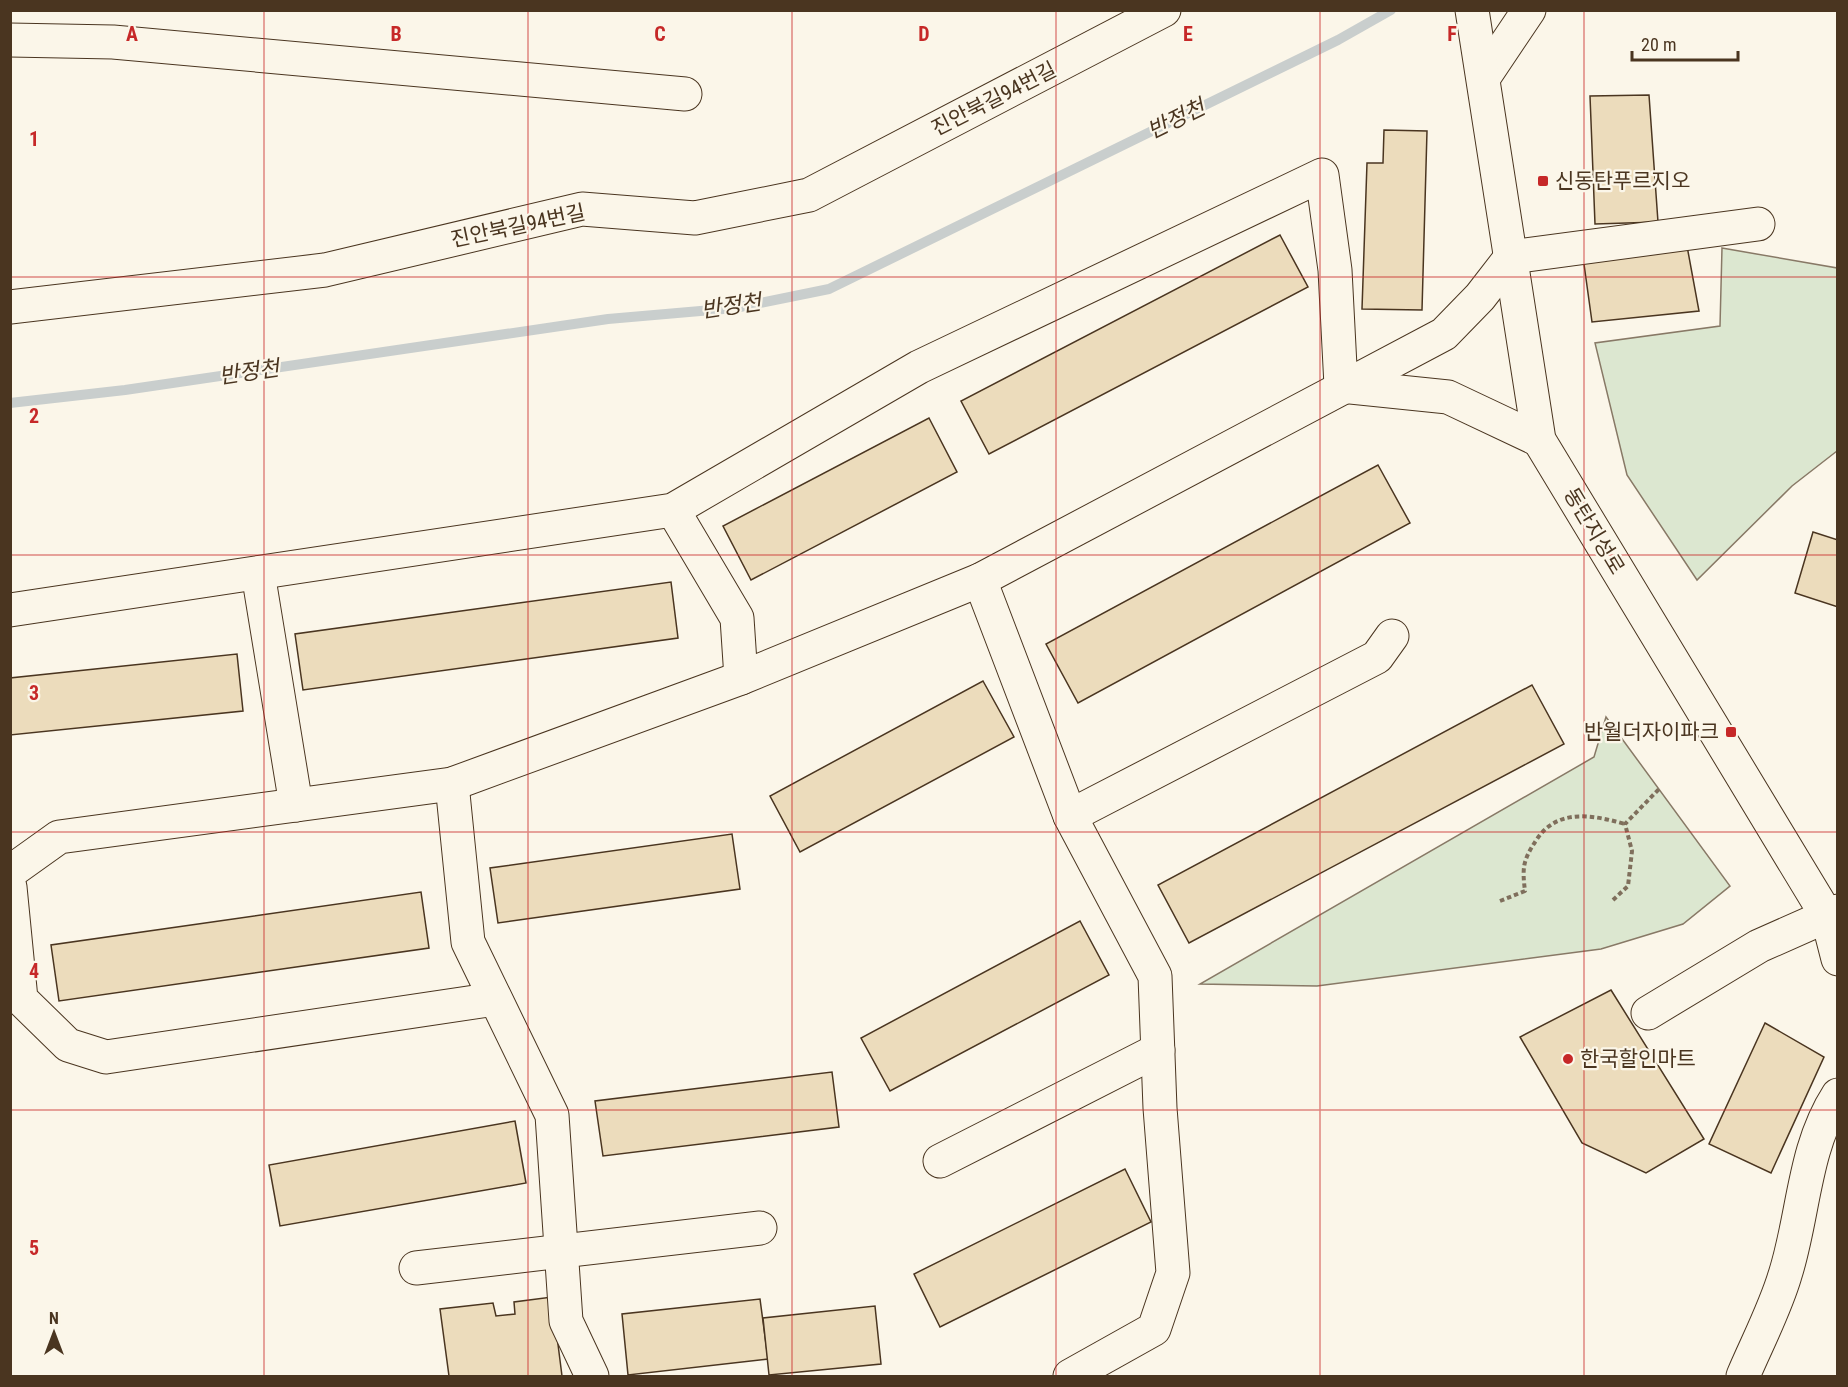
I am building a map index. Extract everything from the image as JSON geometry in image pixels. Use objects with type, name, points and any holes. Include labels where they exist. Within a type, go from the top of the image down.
[{"type":"street","name":"진안북길94번길","points":[[10,307],[325,270],[582,209],[695,218],[809,195],[1164,10]]},
{"type":"street","name":"동탄지성로","points":[[1472,10],[1483,67],[1539,440],[1832,913],[1838,959]]},
{"type":"street","points":[[1483,67],[1529,10]]},
{"type":"street","points":[[10,40],[113,42],[685,94]]},
{"type":"street","points":[[10,610],[673,510],[919,368],[1322,175],[1335,270],[1341,386]]},
{"type":"street","points":[[10,872],[59,837],[452,784],[741,678],[980,580],[1341,386],[1444,334],[1480,297],[1511,257],[1758,225]]},
{"type":"street","points":[[1341,386],[1448,397],[1539,440]]},
{"type":"street","points":[[673,510],[737,618],[741,678]]},
{"type":"street","points":[[258,573],[296,805]]},
{"type":"street","points":[[980,580],[1070,816],[1155,976],[1173,1273],[1154,1329],[1070,1377]]},
{"type":"street","points":[[1070,816],[1377,657],[1392,636]]},
{"type":"street","points":[[452,784],[468,942],[552,1115],[567,1321],[592,1377]]},
{"type":"street","points":[[10,887],[21,999],[69,1045],[106,1057],[495,999]]},
{"type":"street","points":[[1648,1013],[1759,946],[1832,913]]},
{"type":"street","points":[[940,1161],[1158,1050]]},
{"type":"street","points":[[1743,1377],[1785,1275],[1812,1155],[1830,1108],[1838,1095]]},
{"type":"street","points":[[416,1268],[561,1249],[760,1228]]},
{"type":"path","points":[[1625,824],[1659,789]]},
{"type":"path","points":[[1500,901],[1525,891],[1522,866],[1546,826],[1570,816],[1597,816],[1625,824]]},
{"type":"path","points":[[1613,900],[1628,886],[1632,851],[1625,824]]},
{"type":"green space","points":[[1722,248],[1837,268],[1837,451],[1792,486],[1697,580],[1627,475],[1595,343],[1720,326]]},
{"type":"green space","points":[[1606,717],[1730,886],[1683,924],[1601,949],[1317,986],[1200,984],[1594,757]]},
{"type":"building","points":[[1649,95],[1658,222],[1595,224],[1590,96]]},
{"type":"building","points":[[1384,130],[1427,131],[1422,310],[1362,309],[1367,163],[1383,163]]},
{"type":"building","points":[[1280,235],[1308,287],[989,454],[961,401]]},
{"type":"building","points":[[1687,246],[1699,311],[1592,322],[1583,257]]},
{"type":"building","points":[[929,418],[957,472],[751,580],[723,526]]},
{"type":"building","points":[[1378,465],[1410,523],[1078,703],[1046,644]]},
{"type":"building","points":[[1813,532],[1838,540],[1838,607],[1795,593]]},
{"type":"building","points":[[671,582],[678,638],[303,690],[295,634]]},
{"type":"building","points":[[237,654],[243,711],[10,735],[10,678]]},
{"type":"building","points":[[983,681],[1014,737],[800,852],[770,796]]},
{"type":"building","points":[[1532,685],[1564,744],[1189,943],[1158,885]]},
{"type":"building","points":[[732,834],[740,889],[498,923],[490,868]]},
{"type":"building","points":[[421,892],[429,948],[59,1001],[51,945]]},
{"type":"building","points":[[1080,921],[1109,975],[890,1091],[861,1038]]},
{"type":"building","points":[[1611,990],[1704,1139],[1646,1173],[1582,1143],[1520,1037]]},
{"type":"building","points":[[1765,1023],[1824,1057],[1771,1173],[1709,1144]]},
{"type":"building","points":[[832,1072],[839,1127],[603,1156],[595,1101]]},
{"type":"building","points":[[515,1121],[526,1183],[280,1226],[269,1165]]},
{"type":"building","points":[[1125,1169],[1151,1222],[940,1327],[914,1274]]},
{"type":"building","points":[[552,1297],[562,1376],[449,1376],[440,1309],[493,1303],[496,1316],[515,1314],[514,1302]]},
{"type":"building","points":[[760,1299],[768,1359],[628,1375],[622,1314]]},
{"type":"building","points":[[875,1306],[881,1364],[769,1375],[763,1318]]},
{"type":"waterway","name":"반정천","points":[[10,403],[125,390],[608,319],[735,308],[829,289],[1338,40],[1391,10]]},
{"type":"place","name":"신동탄푸르지오","points":[[1543,181]]},
{"type":"place","name":"반월더자이파크","points":[[1731,732]]},
{"type":"place","name":"한국할인마트","points":[[1568,1059]]}]
